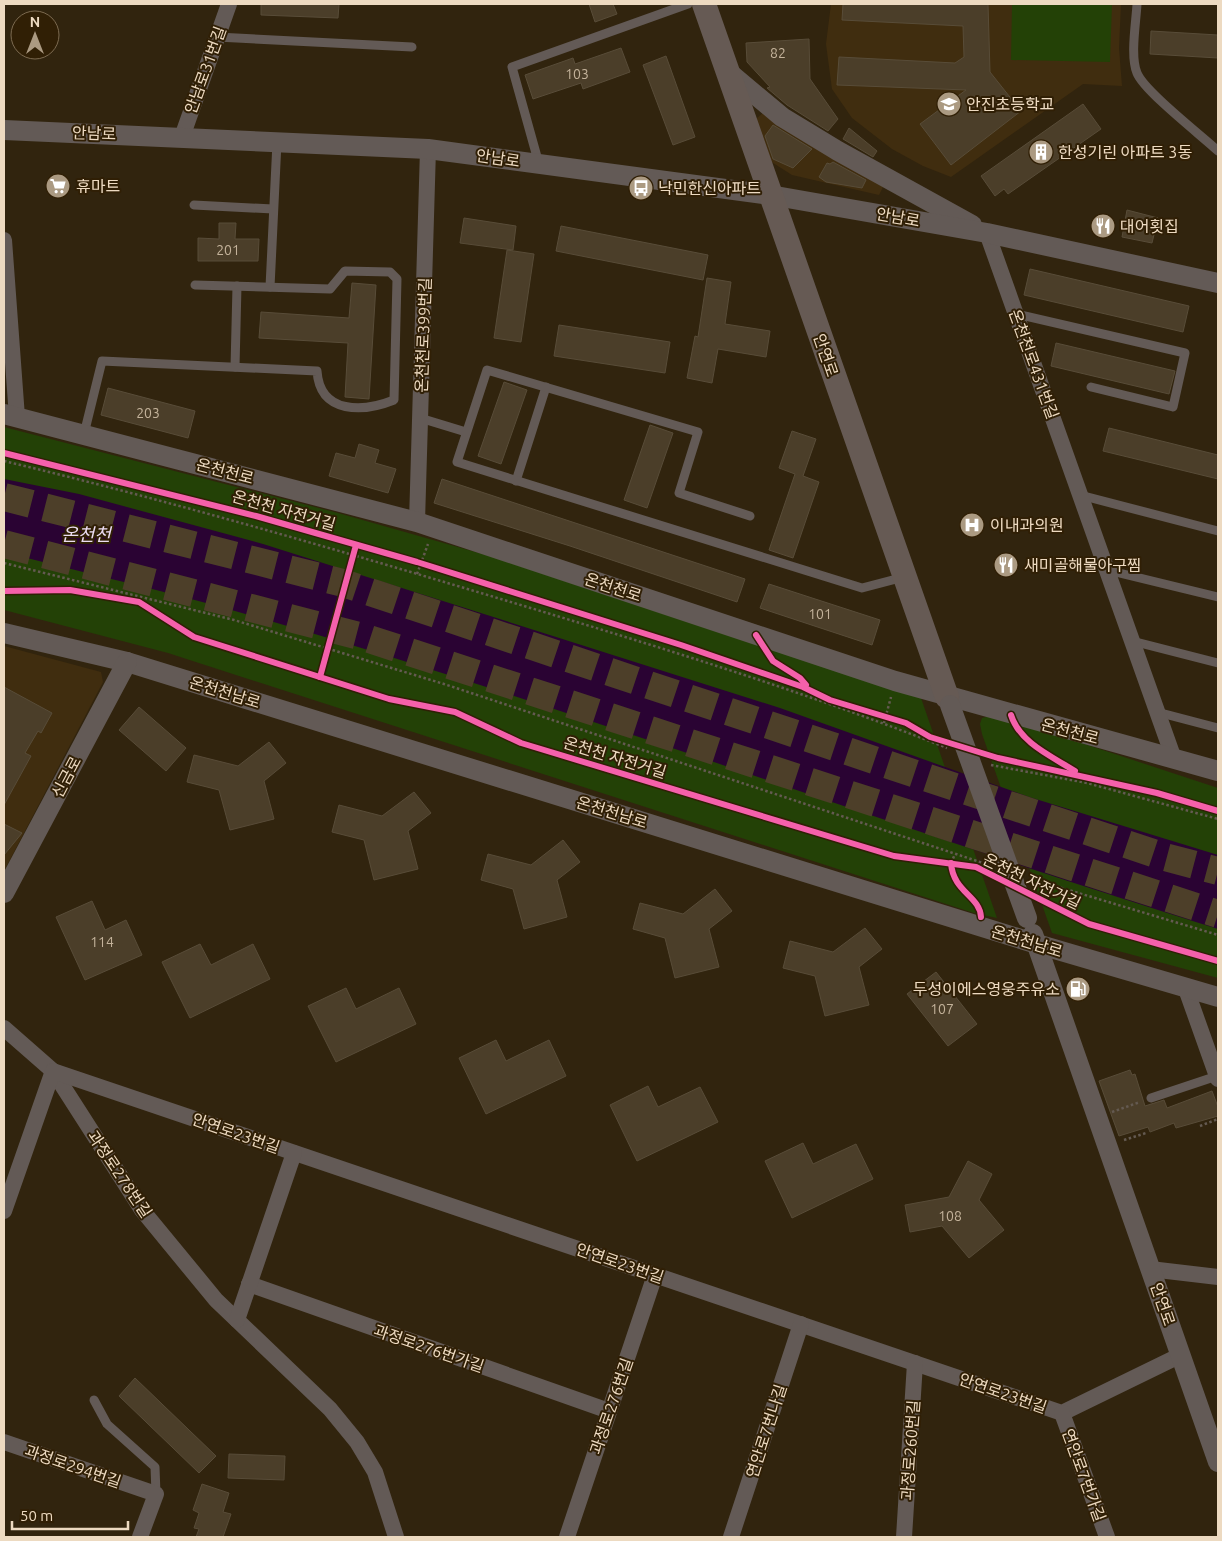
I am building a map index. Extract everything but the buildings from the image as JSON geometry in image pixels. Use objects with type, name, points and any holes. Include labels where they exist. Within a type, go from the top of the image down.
[{"type":"main road","name":"안연로","points":[[704,4],[948,701]]},
{"type":"street","name":"안남로31번길","points":[[182,137],[230,4]]},
{"type":"street","name":"안남로","points":[[727,71],[790,122],[838,151],[987,233]]},
{"type":"street","name":"안남로","points":[[4,130],[428,149],[770,195],[987,233],[1218,283]]},
{"type":"street","name":"온천천로399번길","points":[[425,525],[420,418],[428,149]]},
{"type":"street","name":"온천천로431번길","points":[[987,233],[1174,759]]},
{"type":"street","points":[[4,240],[10,416]]},
{"type":"street","name":"온천천로","points":[[10,416],[425,525],[948,701],[1218,771]]},
{"type":"street","name":"온천천남로","points":[[4,633],[127,662],[1037,944],[1218,997]]},
{"type":"street","name":"신금로","points":[[4,893],[127,662]]},
{"type":"street","name":"안연로","points":[[948,701],[1037,944],[1218,1462]]},
{"type":"street","points":[[1186,989],[1218,1078]]},
{"type":"street","name":"과정로278번길","points":[[4,1028],[53,1071],[142,1210],[216,1300],[330,1409],[357,1442],[375,1472],[396,1537]]},
{"type":"street","points":[[4,1211],[53,1071]]},
{"type":"street","name":"안연로23번길","points":[[53,1071],[1062,1413],[1180,1355]]},
{"type":"street","points":[[237,1320],[294,1153]]},
{"type":"street","points":[[1150,1269],[1218,1277]]},
{"type":"street","name":"과정로276번길","points":[[567,1537],[655,1275]]},
{"type":"street","name":"과정로276번가길","points":[[249,1284],[609,1412]]},
{"type":"street","name":"연안로7번나길","points":[[731,1537],[801,1324]]},
{"type":"street","name":"과정로260번길","points":[[904,1537],[916,1363]]},
{"type":"street","name":"연안로7번가길","points":[[1062,1413],[1107,1537]]},
{"type":"street","name":"과정로294번길","points":[[4,1442],[156,1494]]},
{"type":"street","points":[[140,1537],[156,1494]]},
{"type":"lane","points":[[539,164],[512,67],[688,4]]},
{"type":"lane","points":[[1137,4],[1134,47],[1137,73],[1155,94],[1218,151]]},
{"type":"lane","points":[[217,37],[412,47]]},
{"type":"lane","points":[[270,287],[277,142]]},
{"type":"lane","points":[[194,206],[274,208]]},
{"type":"lane","points":[[84,434],[102,361],[317,371],[320,388],[335,402],[345,408],[374,408],[394,400],[397,279],[390,272],[345,271],[330,289],[195,285]]},
{"type":"lane","points":[[235,367],[237,286]]},
{"type":"lane","points":[[1016,314],[1185,352],[1173,407],[1091,387]]},
{"type":"lane","points":[[750,516],[680,494],[698,432],[487,370],[457,462],[862,588],[905,577]]},
{"type":"lane","points":[[516,480],[546,387]]},
{"type":"lane","points":[[420,418],[466,432]]},
{"type":"lane","points":[[1080,495],[1218,531]]},
{"type":"lane","points":[[1107,570],[1218,597]]},
{"type":"lane","points":[[1132,641],[1218,663]]},
{"type":"lane","points":[[1157,712],[1218,728]]},
{"type":"lane","points":[[1151,1098],[1218,1078]]},
{"type":"lane","points":[[94,1400],[107,1424],[155,1467],[156,1494]]},
{"type":"path","points":[[4,453],[22,457]]},
{"type":"path","points":[[4,461],[140,494],[353,554],[809,693],[885,720],[953,748]]},
{"type":"path","points":[[417,574],[425,525]]},
{"type":"path","points":[[351,564],[356,545]]},
{"type":"path","points":[[4,563],[234,620],[452,687],[993,866]]},
{"type":"path","points":[[419,563],[430,567]]},
{"type":"path","points":[[104,596],[139,602],[147,607]]},
{"type":"path","points":[[325,658],[330,640]]},
{"type":"path","points":[[766,674],[809,693]]},
{"type":"path","points":[[885,720],[902,722],[930,738],[953,748]]},
{"type":"path","points":[[998,758],[1081,779],[1218,819]]},
{"type":"path","points":[[987,764],[996,768],[1129,786]]},
{"type":"path","points":[[1074,771],[1081,779]]},
{"type":"path","points":[[1202,806],[1218,811]]},
{"type":"path","points":[[952,873],[951,863],[955,854]]},
{"type":"path","points":[[1030,878],[1218,935]]},
{"type":"path","points":[[1097,1117],[1151,1098]]},
{"type":"path","points":[[1200,1126],[1218,1119]]},
{"type":"path","points":[[1108,1146],[1146,1132]]},
{"type":"shaded area","name":"안진초등학교","points":[[831,4],[1121,4],[1119,48],[1122,86],[1083,84],[951,177],[923,166],[892,149],[852,118],[832,89],[826,44]]},
{"type":"shaded area","points":[[764,112],[883,187],[879,195],[792,175],[770,161],[756,119]]},
{"type":"shaded area","points":[[4,646],[101,672],[103,682],[4,871]]},
{"type":"green space","points":[[1012,4],[1112,4],[1110,62],[1011,60]]},
{"type":"green space","points":[[4,427],[338,513],[500,559],[920,695],[997,918],[974,913],[168,653],[4,610]]},
{"type":"green space","points":[[990,716],[1042,730],[1218,788],[1218,978],[1052,933],[982,734],[980,724],[982,718]]},
{"type":"water","name":"온천천","points":[[4,479],[79,494],[263,544],[780,708],[1029,797],[1218,855],[1218,929],[472,682],[221,607],[4,552]]},
{"type":"tunnel","points":[[4,497],[343,583],[1165,857],[1218,871]]},
{"type":"tunnel","points":[[4,544],[363,637],[1218,914]]},
{"type":"cycle path","name":"온천천 자전거길","points":[[4,453],[256,516],[417,562],[681,645],[803,687],[830,700],[906,723],[930,737],[998,758],[1157,793],[1218,811]]},
{"type":"cycle path","points":[[320,677],[356,545]]},
{"type":"cycle path","name":"온천천 자전거길","points":[[4,591],[70,590],[139,602],[194,637],[389,699],[455,712],[521,743],[894,856],[976,867],[1089,924],[1218,961]]},
{"type":"cycle path","points":[[756,635],[773,661],[800,678],[806,685]]},
{"type":"cycle path","points":[[1011,715],[1015,725],[1029,741],[1075,771]]},
{"type":"cycle path","points":[[951,863],[956,881],[976,904],[980,910],[981,917]]},
{"type":"place","name":"안진초등학교","points":[[949,104]]},
{"type":"place","name":"한성기린 아파트 3동","points":[[1041,152]]},
{"type":"place","name":"휴마트","points":[[58,186]]},
{"type":"place","name":"낙민한신아파트","points":[[641,188]]},
{"type":"place","name":"대어횟집","points":[[1103,226]]},
{"type":"place","name":"이내과의원","points":[[972,525]]},
{"type":"place","name":"새미골해물아구찜","points":[[1006,565]]},
{"type":"place","name":"두성이에스영웅주유소","points":[[1078,989]]}]
